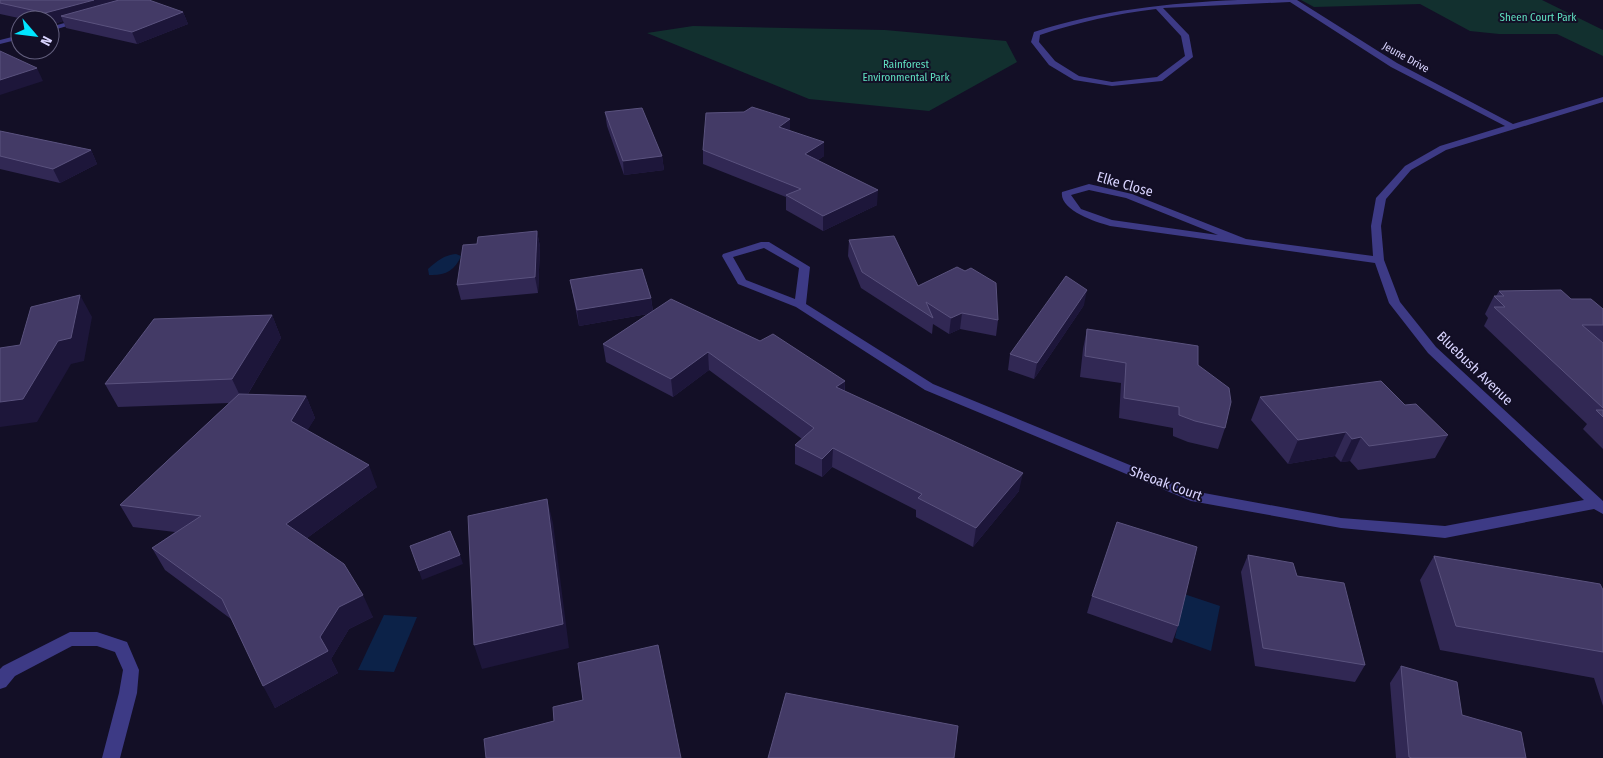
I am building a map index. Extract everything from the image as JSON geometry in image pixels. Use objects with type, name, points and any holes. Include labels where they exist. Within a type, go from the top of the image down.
[{"type":"street","points":[[1158,7],[1185,35],[1189,57],[1159,79],[1112,84],[1077,78],[1052,63],[1035,42],[1038,34],[1066,22],[1125,10],[1158,7],[1290,0]]},
{"type":"street","name":"Jeune Drive","points":[[1290,0],[1394,65],[1513,127]]},
{"type":"street","points":[[60,26],[88,18]]},
{"type":"street","name":"Bluebush Avenue","points":[[1600,506],[1432,350],[1395,303],[1379,260],[1376,226],[1381,198],[1408,168],[1443,148],[1603,99]]},
{"type":"street","name":"Elke Close","points":[[1243,241],[1129,196],[1089,187],[1064,194],[1077,211],[1110,223],[1379,260]]},
{"type":"street","name":"Sheoak Court","points":[[800,305],[805,267],[765,244],[727,256],[742,282],[800,305],[929,387],[1191,496],[1340,523],[1446,532],[1600,506]]},
{"type":"street","points":[[0,682],[9,671],[70,639],[97,639],[121,647],[131,670],[128,693],[111,758]]},
{"type":"green space","name":"Sheen Court Park","points":[[1301,0],[1542,0],[1603,30],[1603,56],[1557,34],[1499,34],[1470,31],[1420,4],[1314,7]]},
{"type":"green space","name":"Rainforest Environmental Park","points":[[693,26],[885,30],[1006,41],[1017,62],[929,111],[809,99],[647,33]]},
{"type":"water","points":[[456,254],[461,256],[452,269],[439,275],[429,275],[428,269],[434,263],[444,257]]},
{"type":"water","points":[[1184,594],[1220,606],[1211,651],[1175,638]]},
{"type":"water","points":[[384,615],[417,617],[394,672],[358,670]]},
{"type":"building","points":[[0,0],[94,0],[56,10],[32,10],[0,3]]},
{"type":"building","points":[[119,0],[149,0],[183,12],[132,32],[61,16]]},
{"type":"building","points":[[0,51],[10,56],[10,60],[20,60],[37,68],[0,80]]},
{"type":"building","points":[[752,107],[790,119],[779,127],[824,142],[805,154],[878,190],[823,216],[786,195],[801,189],[703,150],[706,113],[744,112]]},
{"type":"building","points":[[642,108],[662,156],[623,161],[605,112]]},
{"type":"building","points":[[0,131],[91,150],[53,169],[0,156]]},
{"type":"building","points":[[537,231],[535,277],[457,285],[463,245],[477,244],[478,237]]},
{"type":"building","points":[[894,236],[918,286],[957,267],[965,271],[971,268],[996,283],[998,320],[962,313],[951,318],[926,302],[933,318],[862,272],[849,240]]},
{"type":"building","points":[[642,269],[651,298],[577,310],[570,280]]},
{"type":"building","points":[[1066,276],[1087,290],[1037,363],[1010,354]]},
{"type":"building","points":[[1561,290],[1571,299],[1591,299],[1603,309],[1603,325],[1582,325],[1603,343],[1603,408],[1494,307],[1505,307],[1494,296],[1504,296],[1499,291]]},
{"type":"building","points":[[80,295],[71,338],[58,341],[23,399],[0,402],[0,348],[20,345],[31,307]]},
{"type":"building","points":[[671,299],[760,341],[773,334],[845,381],[836,387],[1023,473],[976,528],[918,498],[922,494],[833,448],[822,459],[795,445],[814,428],[708,352],[671,379],[603,344]]},
{"type":"building","points":[[272,315],[232,379],[105,384],[154,319]]},
{"type":"building","points":[[1087,329],[1198,346],[1198,365],[1229,388],[1231,402],[1225,428],[1179,415],[1179,407],[1124,398],[1126,363],[1085,356]]},
{"type":"building","points":[[1381,381],[1405,405],[1416,404],[1448,435],[1369,446],[1361,437],[1352,439],[1346,432],[1298,440],[1260,397]]},
{"type":"building","points":[[239,394],[306,396],[291,421],[369,465],[286,524],[344,564],[363,595],[339,607],[320,637],[328,651],[263,686],[222,599],[152,548],[201,516],[120,505]]},
{"type":"building","points":[[1596,410],[1603,410],[1603,417]]},
{"type":"building","points":[[547,499],[563,624],[474,645],[468,516]]},
{"type":"building","points":[[1117,522],[1197,547],[1178,626],[1092,596]]},
{"type":"building","points":[[450,531],[460,555],[419,571],[410,546]]},
{"type":"building","points":[[1248,555],[1293,563],[1297,576],[1344,583],[1365,665],[1263,648]]},
{"type":"building","points":[[1434,556],[1600,584],[1603,590],[1603,652],[1456,626]]},
{"type":"building","points":[[658,645],[681,758],[486,758],[484,739],[554,721],[553,707],[583,700],[578,663]]},
{"type":"building","points":[[1401,666],[1457,682],[1462,715],[1521,732],[1526,758],[1409,757]]},
{"type":"building","points":[[786,693],[958,726],[954,758],[768,758]]}]
